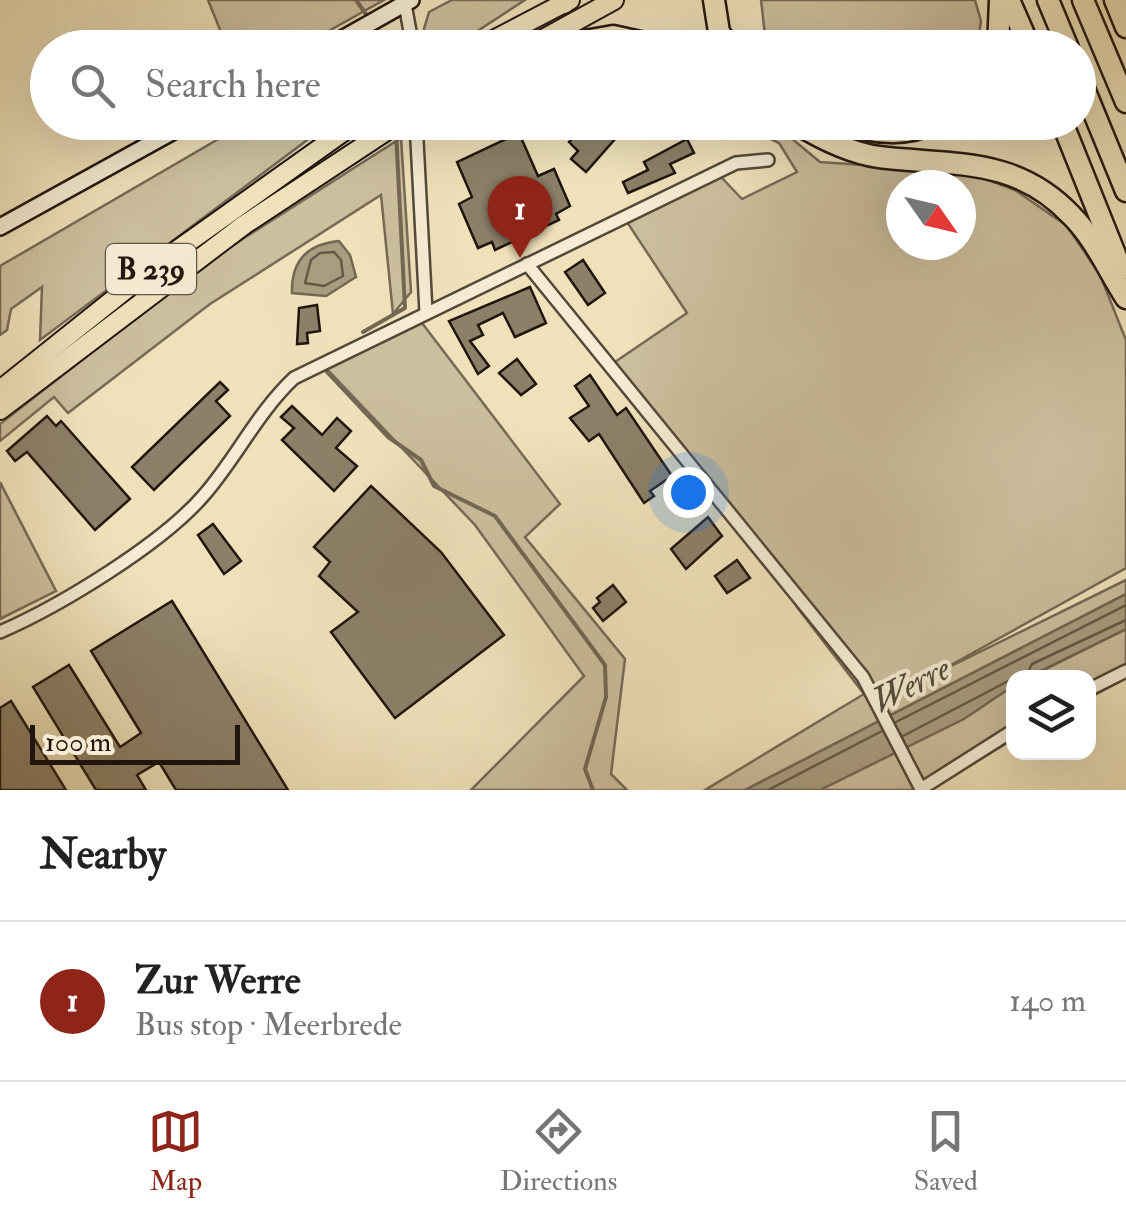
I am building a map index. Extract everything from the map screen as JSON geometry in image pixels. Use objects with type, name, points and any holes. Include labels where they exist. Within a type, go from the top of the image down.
[{"type":"highway","points":[[560,30],[614,0]]},
{"type":"highway","points":[[714,0],[719,30]]},
{"type":"highway","points":[[999,30],[1000,0]]},
{"type":"highway","points":[[1009,0],[1022,30]]},
{"type":"highway","points":[[1048,0],[1060,30]]},
{"type":"highway","points":[[1083,0],[1096,30]]},
{"type":"highway","points":[[1115,0],[1126,26]]},
{"type":"highway","points":[[512,30],[566,1]]},
{"type":"highway","points":[[1096,31],[1126,102]]},
{"type":"highway","points":[[1096,118],[1126,191]]},
{"type":"highway","name":"B 239","points":[[0,390],[159,263],[332,140]]},
{"type":"highway","name":"B 239","points":[[0,410],[184,268],[371,140]]},
{"type":"highway","points":[[826,140],[876,156],[974,162],[1045,192],[1072,215],[1095,245],[1126,298]]},
{"type":"highway","points":[[1069,140],[1126,284]]},
{"type":"main road","points":[[356,30],[408,2]]},
{"type":"main road","points":[[0,227],[157,140]]},
{"type":"street","points":[[408,2],[410,30]]},
{"type":"street","points":[[417,140],[426,312]]},
{"type":"street","points":[[0,632],[40,614],[180,520],[206,492],[271,400],[294,378],[736,163],[768,160]]},
{"type":"street","points":[[527,264],[863,677],[921,789],[1006,735]]},
{"type":"street","points":[[1096,686],[1126,672]]},
{"type":"shaded area","points":[[208,0],[384,0],[330,30],[220,30]]},
{"type":"shaded area","points":[[452,0],[525,0],[479,30],[424,30],[429,12]]},
{"type":"shaded area","points":[[761,0],[975,0],[981,21],[980,30],[764,30]]},
{"type":"shaded area","points":[[217,140],[307,140],[40,340],[42,287],[11,309],[7,330],[0,335],[0,266]]},
{"type":"shaded area","points":[[401,140],[411,292],[393,314],[381,195],[210,304],[68,413],[54,397],[0,441],[0,424],[213,258]]},
{"type":"shaded area","points":[[773,140],[793,140],[820,162],[938,170],[886,170],[886,260],[976,260],[976,175],[1015,190],[1067,226],[1100,275],[1126,340],[1126,568],[931,676],[1126,580],[1126,594],[745,790],[705,790],[864,694],[797,607],[805,602],[612,364],[687,313],[627,222],[721,177],[742,199],[797,172],[779,143]]},
{"type":"shaded area","points":[[422,323],[560,504],[525,537],[625,659],[611,774],[627,790],[471,790],[584,676],[475,525],[327,369]]},
{"type":"shaded area","points":[[0,482],[56,591],[0,619]]},
{"type":"shaded area","points":[[1126,629],[1126,678],[1096,694],[1096,670],[1044,670]]},
{"type":"shaded area","points":[[1006,690],[1006,743],[930,790],[820,790]]},
{"type":"water","points":[[339,241],[350,255],[356,277],[326,296],[292,293],[295,271],[304,256],[318,246]]},
{"type":"water","points":[[1126,594],[1126,629],[1042,670],[1006,670],[1006,691],[964,719],[820,790],[745,790]]},
{"type":"building","points":[[504,140],[522,140],[538,176],[554,169],[570,206],[556,214],[559,220],[495,250],[492,242],[478,248],[459,204],[472,197],[457,162]]},
{"type":"building","points":[[614,140],[586,172],[571,159],[578,151],[569,142]]},
{"type":"building","points":[[685,140],[694,153],[670,164],[675,173],[628,193],[623,182],[648,170],[644,162]]},
{"type":"building","points":[[583,260],[605,293],[588,305],[565,272]]},
{"type":"building","points":[[530,287],[546,323],[515,337],[503,313],[478,325],[483,335],[470,341],[489,366],[478,374],[449,321]]},
{"type":"building","points":[[317,305],[320,331],[307,333],[308,343],[297,344],[299,308]]},
{"type":"building","points":[[517,359],[536,384],[521,395],[499,373]]},
{"type":"building","points":[[590,375],[617,415],[626,408],[672,476],[650,491],[654,496],[644,503],[599,434],[589,441],[570,418],[589,406],[575,386]]},
{"type":"building","points":[[220,382],[228,390],[216,401],[230,416],[154,490],[132,467]]},
{"type":"building","points":[[292,406],[322,435],[337,418],[351,431],[336,448],[357,466],[334,491],[282,440],[294,428],[281,417]]},
{"type":"building","points":[[47,416],[56,426],[61,421],[130,499],[95,530],[27,452],[15,461],[7,451]]},
{"type":"building","points":[[371,486],[441,552],[504,635],[395,718],[331,632],[358,612],[319,576],[330,562],[314,547]]},
{"type":"building","points":[[708,517],[722,536],[686,569],[671,549]]},
{"type":"building","points":[[213,524],[241,561],[224,574],[198,535]]},
{"type":"building","points":[[737,560],[750,578],[727,593],[715,576]]},
{"type":"building","points":[[613,585],[626,602],[603,621],[593,608],[600,602],[597,598]]},
{"type":"building","points":[[172,601],[288,790],[176,790],[159,762],[137,775],[146,790],[96,790],[33,687],[69,665],[120,747],[141,733],[91,651]]},
{"type":"building","points":[[11,701],[66,790],[0,790],[0,708]]},
{"type":"waterway","points":[[356,0],[368,17]]},
{"type":"waterway","points":[[373,25],[376,30]]},
{"type":"waterway","points":[[363,332],[405,308],[396,140]]},
{"type":"waterway","points":[[327,372],[388,437],[421,460],[434,486],[495,516],[605,665],[606,697],[585,769],[593,790]]},
{"type":"place","name":"Zur Werre","points":[[520,258]]},
{"type":"water label","name":"Werre","points":[[911,685]]}]
